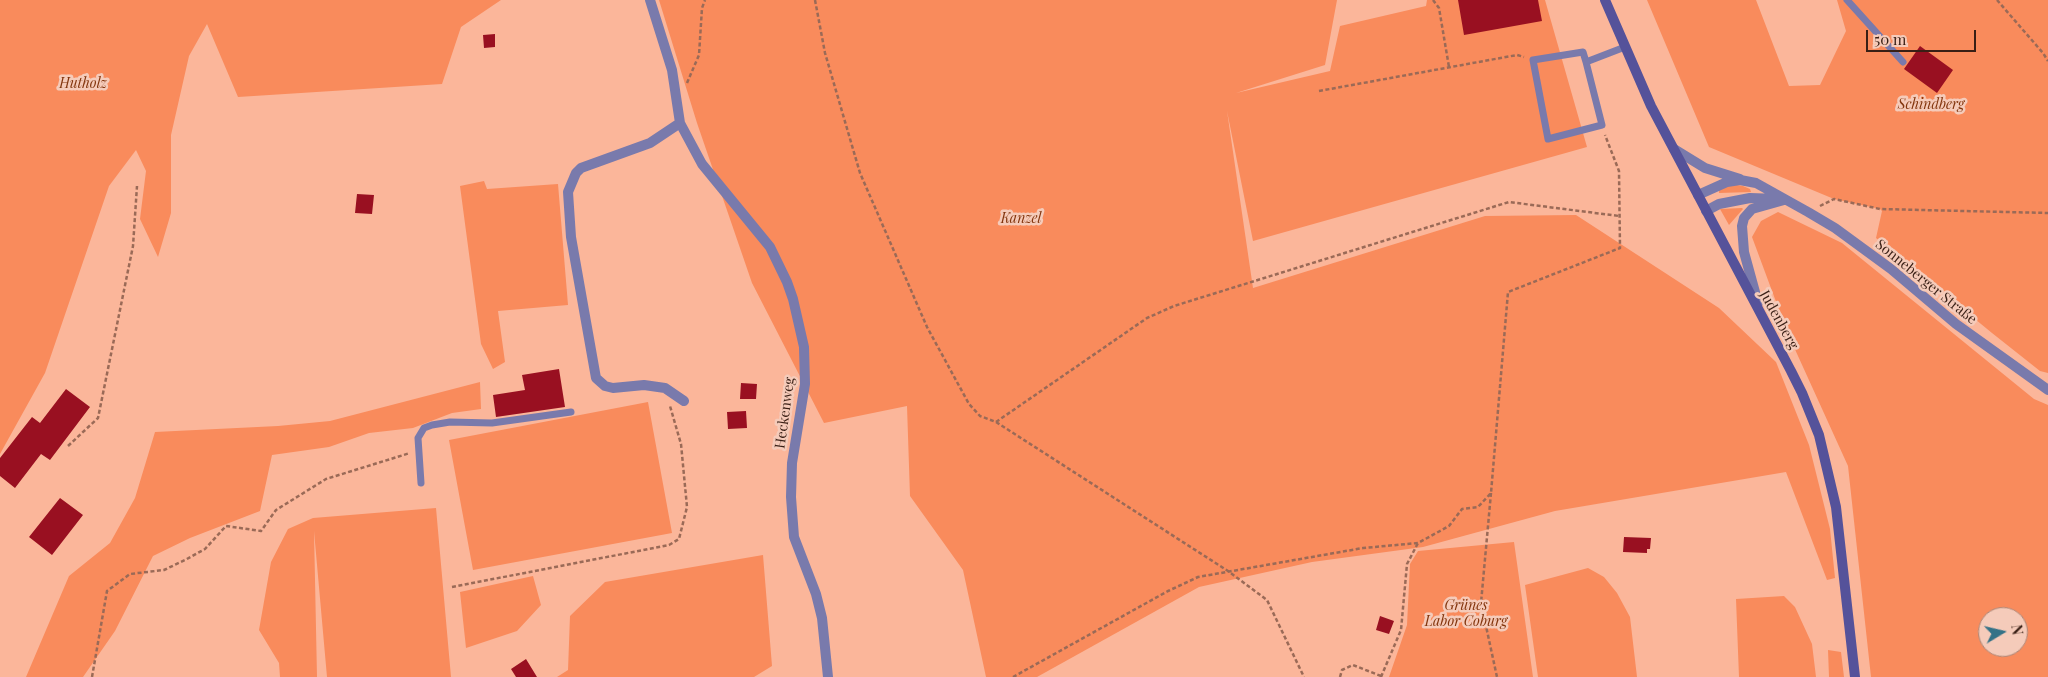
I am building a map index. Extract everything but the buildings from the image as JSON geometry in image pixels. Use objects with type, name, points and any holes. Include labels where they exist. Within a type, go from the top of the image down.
[{"type":"street","name":"Heckenweg","points":[[650,0],[672,70],[680,123],[702,164],[770,247],[793,299],[804,347],[805,384],[792,462],[791,496],[794,537],[816,594],[822,618],[828,677]]},
{"type":"street","name":"Judenberg","points":[[1605,0],[1651,106],[1802,393],[1819,435],[1837,515],[1855,677]]},
{"type":"street","points":[[680,123],[650,143],[581,168],[576,173],[568,192],[571,237],[596,378],[605,386],[613,388],[644,385],[665,388],[684,401]]},
{"type":"street","name":"Sonneberger Straße","points":[[1674,149],[1705,168],[1756,183],[1835,228],[1891,269],[1956,324],[2048,390]]},
{"type":"street","name":"Sonneberger Straße","points":[[1698,194],[1727,182],[1740,180],[1756,183]]},
{"type":"street","name":"Sonneberger Straße","points":[[1706,211],[1719,204],[1750,198],[1784,200]]},
{"type":"street","points":[[1762,318],[1744,252],[1742,226],[1744,218],[1752,209],[1784,200]]},
{"type":"lane","points":[[1847,0],[1903,62]]},
{"type":"lane","points":[[1586,62],[1625,47]]},
{"type":"lane","points":[[1583,52],[1586,62],[1602,125],[1548,139],[1533,60],[1583,52]]},
{"type":"lane","points":[[421,483],[418,450],[420,432],[432,424],[450,422],[492,423],[571,412]]},
{"type":"path","points":[[677,104],[699,55],[702,8],[705,0]]},
{"type":"path","points":[[815,0],[825,53],[860,173],[927,327],[969,404],[980,416],[996,422],[1228,571],[1267,600],[1304,677]]},
{"type":"path","points":[[1433,0],[1439,8],[1449,67]]},
{"type":"path","points":[[1997,0],[2048,61]]},
{"type":"path","points":[[2043,53],[2048,52]]},
{"type":"path","points":[[1319,90],[1517,55],[1533,60]]},
{"type":"path","points":[[1497,677],[1482,603],[1508,292],[1620,248],[1619,172],[1602,125]]},
{"type":"path","points":[[68,446],[98,418],[133,246],[137,186]]},
{"type":"path","points":[[1808,212],[1834,198],[1880,209],[2048,213]]},
{"type":"path","points":[[996,422],[1147,318],[1174,306],[1510,202],[1619,216]]},
{"type":"path","points":[[452,587],[669,545],[678,539],[687,507],[681,444],[665,388]]},
{"type":"path","points":[[92,677],[107,591],[130,574],[164,570],[185,560],[205,549],[226,526],[261,531],[276,510],[326,479],[418,450]]},
{"type":"path","points":[[1012,677],[1168,591],[1198,577],[1363,548],[1418,543],[1449,526],[1462,509],[1478,507],[1491,493]]},
{"type":"path","points":[[1340,677],[1342,670],[1353,665],[1381,676],[1401,630],[1407,564],[1418,543]]},
{"type":"green space","name":"Hutholz","points":[[0,0],[501,0],[461,27],[442,84],[238,97],[207,24],[189,56],[171,135],[171,213],[158,257],[140,219],[146,171],[136,150],[109,186],[45,373],[0,454]]},
{"type":"green space","name":"Kanzel","points":[[659,0],[1337,0],[1325,65],[1236,93],[1330,71],[1340,26],[1426,6],[1427,0],[1545,0],[1587,147],[1253,241],[1227,111],[1253,288],[1485,216],[1576,215],[1719,308],[1776,362],[1809,445],[1830,529],[1835,578],[1827,580],[1786,472],[1555,511],[1423,547],[1312,562],[1199,587],[1037,677],[986,677],[963,570],[910,496],[907,406],[824,423],[752,283],[697,123]]},
{"type":"green space","name":"Schindberg","points":[[1647,0],[1756,0],[1789,86],[1820,85],[1846,31],[1837,0],[2048,0],[2048,373],[2040,371],[1876,238],[1882,211],[1880,209],[1834,199],[1709,147]]},
{"type":"green space","points":[[484,181],[487,189],[558,184],[568,305],[498,311],[505,362],[493,369],[481,344],[460,186]]},
{"type":"green space","points":[[1731,184],[1743,186],[1750,189],[1751,192],[1719,193],[1719,190]]},
{"type":"green space","points":[[1742,208],[1729,225],[1720,209]]},
{"type":"green space","points":[[1778,212],[1842,243],[2034,399],[2048,405],[2048,677],[1871,677],[1848,466],[1788,334],[1752,237],[1761,221]]},
{"type":"green space","points":[[480,382],[481,409],[452,413],[413,428],[369,433],[329,447],[272,455],[260,511],[190,538],[153,556],[115,631],[83,677],[26,677],[69,576],[110,543],[135,498],[155,432],[278,426],[330,421]]},
{"type":"green space","points":[[648,402],[672,533],[473,570],[449,440]]},
{"type":"green space","points":[[436,508],[451,677],[327,677],[314,531],[317,677],[280,677],[279,663],[259,630],[271,562],[288,529],[313,518]]},
{"type":"green space","name":"Grünes Labor Coburg","points":[[1514,542],[1533,677],[1389,677],[1407,625],[1410,564],[1418,551]]},
{"type":"green space","points":[[763,555],[772,666],[754,677],[557,677],[568,670],[570,616],[605,582]]},
{"type":"green space","points":[[1588,568],[1604,577],[1617,593],[1630,617],[1637,677],[1538,677],[1525,585]]},
{"type":"green space","points":[[533,576],[541,605],[517,631],[466,648],[460,592]]},
{"type":"green space","points":[[1784,596],[1795,607],[1812,644],[1816,677],[1739,677],[1736,599]]},
{"type":"green space","points":[[1828,650],[1841,652],[1844,677],[1829,677]]}]
